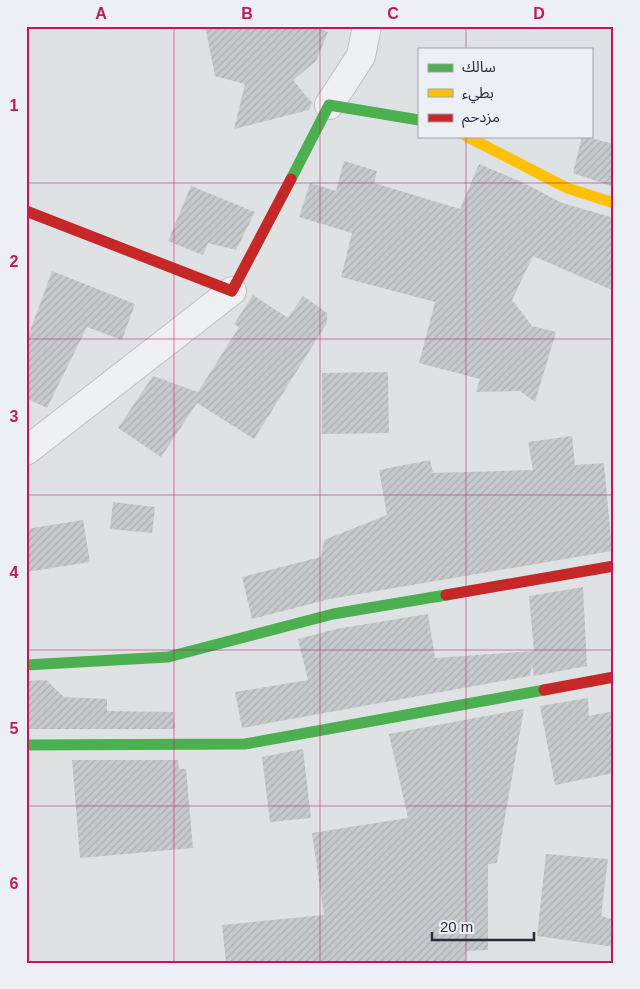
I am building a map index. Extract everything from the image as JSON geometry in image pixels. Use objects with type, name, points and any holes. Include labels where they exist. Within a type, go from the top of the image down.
[{"type":"street","points":[[26,451],[232,291],[329,105],[361,56],[367,26]]},
{"type":"street","points":[[329,105],[418,120]]},
{"type":"street","points":[[470,138],[567,188],[614,203]]},
{"type":"street","points":[[26,211],[232,291]]},
{"type":"street","points":[[26,665],[168,657],[333,614],[614,566]]},
{"type":"street","points":[[26,745],[245,744],[614,677]]},
{"type":"building","points":[[205,26],[313,26],[328,32],[316,61],[293,80],[312,103],[309,110],[234,129],[245,84],[215,76]]},
{"type":"building","points":[[582,138],[590,138],[614,144],[614,187],[573,173]]},
{"type":"building","points":[[344,161],[377,171],[374,183],[460,209],[479,164],[524,183],[562,203],[614,218],[614,291],[533,256],[512,300],[532,326],[556,332],[535,402],[520,391],[476,392],[480,379],[419,363],[435,302],[341,277],[352,233],[299,217],[310,183],[336,191]]},
{"type":"building","points":[[191,186],[255,212],[236,250],[208,243],[203,255],[168,241]]},
{"type":"building","points":[[52,271],[135,304],[122,340],[87,327],[47,408],[26,398],[26,342]]},
{"type":"building","points":[[253,295],[288,318],[303,296],[327,313],[327,323],[254,439],[197,403],[161,457],[118,428],[153,376],[198,392],[239,327],[234,324]]},
{"type":"building","points":[[388,372],[389,433],[322,434],[322,373]]},
{"type":"building","points":[[572,436],[575,465],[604,463],[612,551],[330,599],[252,619],[242,577],[321,557],[324,540],[387,515],[379,470],[430,460],[433,473],[533,470],[528,442]]},
{"type":"building","points":[[113,502],[155,507],[152,533],[110,529]]},
{"type":"building","points":[[83,520],[90,562],[26,572],[26,529]]},
{"type":"building","points":[[583,587],[587,666],[534,676],[532,664],[530,676],[242,728],[235,692],[308,680],[298,639],[336,629],[428,614],[435,658],[534,651],[529,596]]},
{"type":"building","points":[[46,680],[64,697],[107,699],[107,711],[173,712],[175,729],[26,729],[26,681]]},
{"type":"building","points":[[588,698],[589,716],[614,711],[614,773],[555,785],[540,706]]},
{"type":"building","points":[[524,709],[497,863],[488,864],[488,950],[466,951],[465,963],[226,963],[222,925],[324,915],[312,833],[408,818],[389,734]]},
{"type":"building","points":[[303,749],[311,818],[270,822],[262,757]]},
{"type":"building","points":[[72,760],[178,760],[179,769],[186,769],[193,848],[80,858]]},
{"type":"building","points":[[546,854],[608,859],[601,916],[614,920],[614,947],[537,936]]},
{"type":"traffic: fast","points":[[291,179],[329,105],[418,120]]},
{"type":"traffic: fast","points":[[26,665],[168,657],[333,614],[446,595]]},
{"type":"traffic: fast","points":[[26,745],[245,744],[544,690]]},
{"type":"traffic: slow","points":[[470,138],[567,188],[614,203]]},
{"type":"traffic: jam","points":[[26,211],[232,291],[291,179]]},
{"type":"traffic: jam","points":[[446,595],[614,566]]},
{"type":"traffic: jam","points":[[544,690],[614,677]]}]
